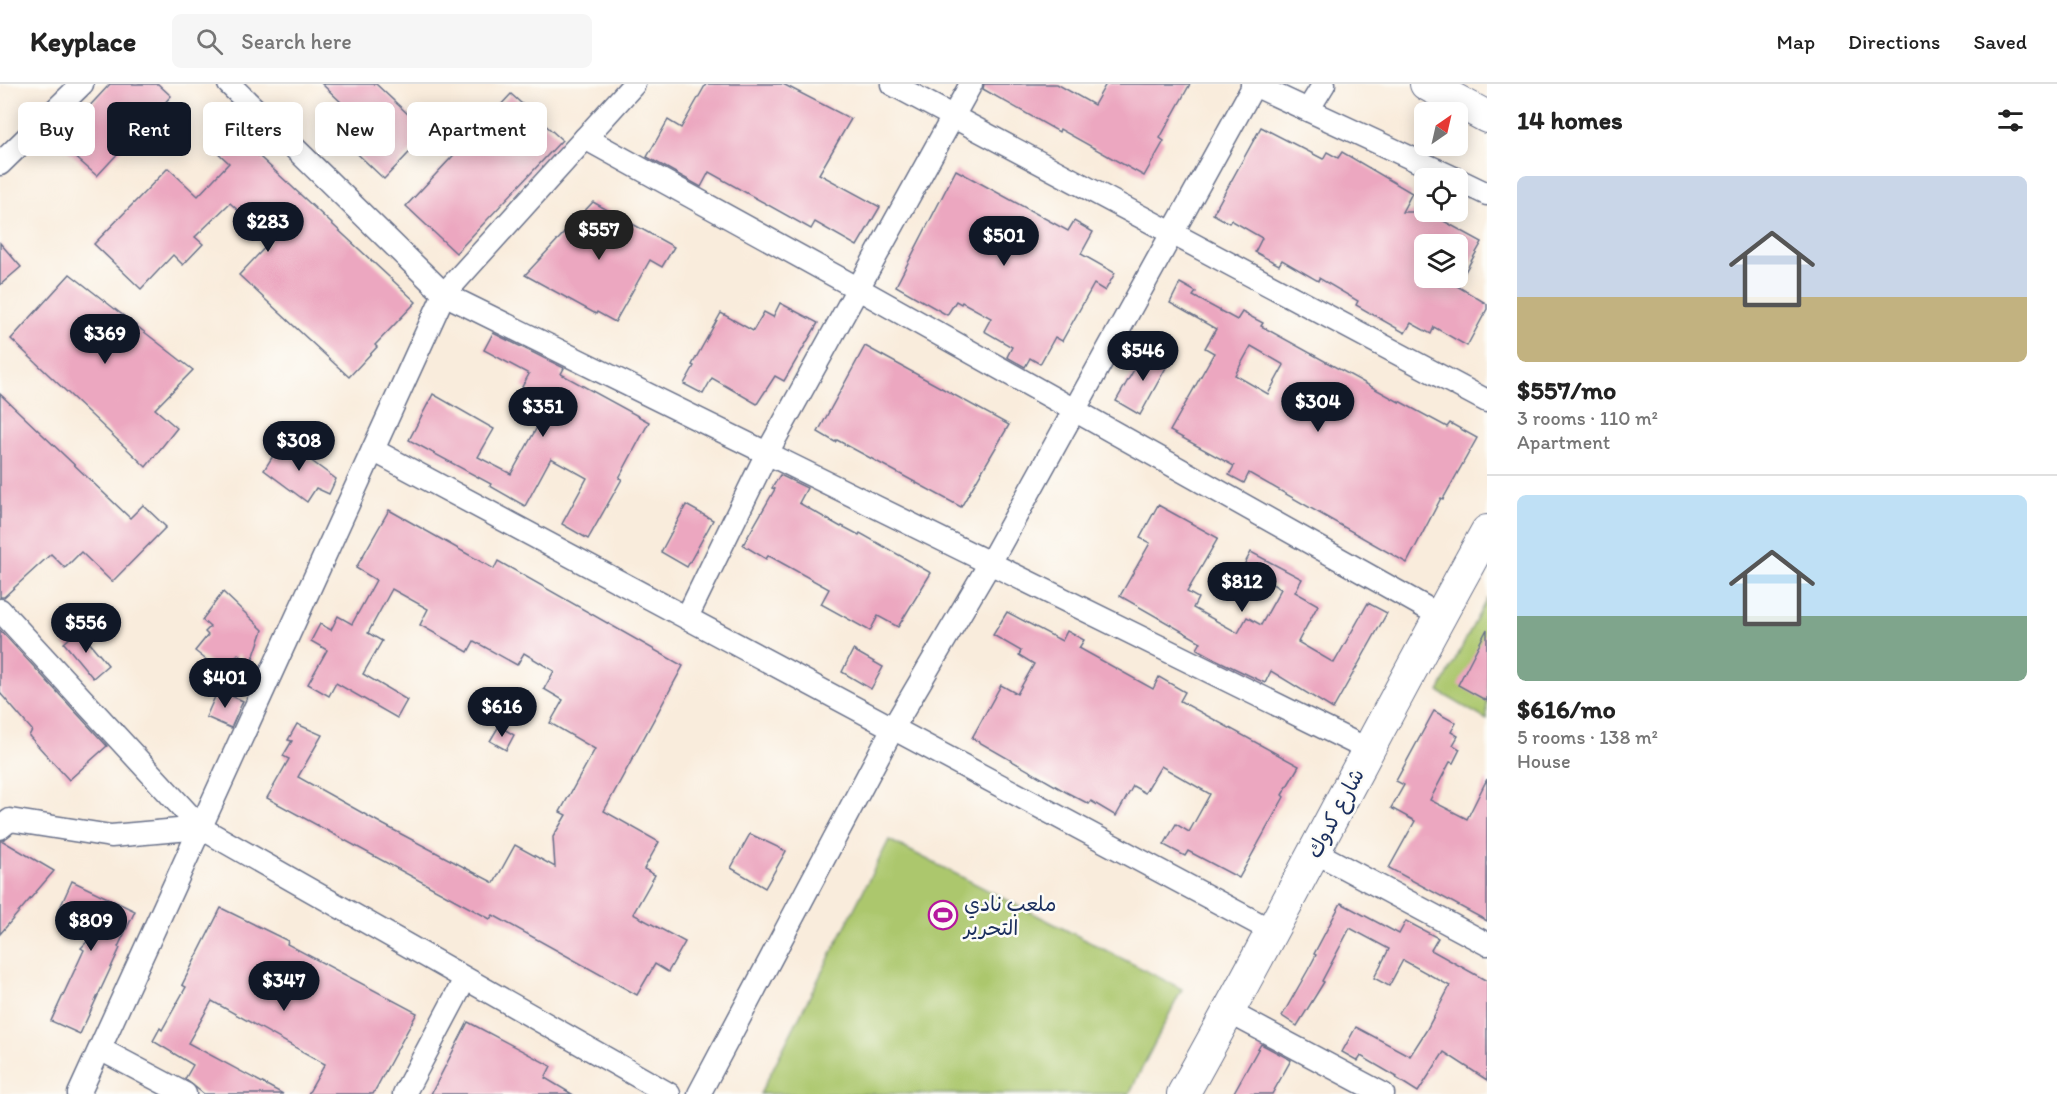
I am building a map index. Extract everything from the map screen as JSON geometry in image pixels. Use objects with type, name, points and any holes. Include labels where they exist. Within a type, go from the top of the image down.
[{"type":"street","points":[[0,164],[82,84]]},
{"type":"street","points":[[229,84],[444,294],[1369,750]]},
{"type":"street","points":[[80,1094],[444,294],[634,84]]},
{"type":"street","points":[[892,84],[1487,402]]},
{"type":"street","points":[[687,617],[767,453],[971,84]]},
{"type":"street","points":[[1308,111],[1324,84]]},
{"type":"street","points":[[1426,84],[1487,117]]},
{"type":"street","points":[[699,1094],[893,728],[990,563],[1253,85],[1432,168]]},
{"type":"street","points":[[585,138],[1439,615]]},
{"type":"street","points":[[1468,185],[1487,194]]},
{"type":"street","points":[[373,450],[1272,931]]},
{"type":"street","name":"شارع كدوك","points":[[1183,1094],[1315,852],[1439,615],[1484,545]]},
{"type":"street","points":[[0,610],[201,828],[669,1094]]},
{"type":"street","points":[[0,828],[10,820],[111,836],[201,828]]},
{"type":"street","points":[[1315,852],[1487,944]]},
{"type":"street","points":[[404,1094],[465,979]]},
{"type":"street","points":[[1229,1012],[1383,1094]]},
{"type":"street","points":[[100,1049],[186,1094]]},
{"type":"green space","points":[[1487,598],[1487,720],[1439,692]]},
{"type":"green space","name":"ملعب نادي التحرير","points":[[889,840],[1182,989],[1129,1094],[760,1094]]},
{"type":"building","points":[[110,84],[158,84],[171,96],[165,102],[107,102],[107,156],[116,156],[97,176],[74,156],[95,156],[93,102]]},
{"type":"building","points":[[322,84],[376,84],[407,113],[407,155],[384,179],[360,156],[395,156],[395,102],[341,102]]},
{"type":"building","points":[[706,84],[783,84],[851,119],[819,174],[880,207],[857,246],[815,222],[811,229],[709,172],[701,187],[647,157],[668,120],[681,128]]},
{"type":"building","points":[[984,84],[1057,84],[1094,105],[1106,84],[1190,84],[1160,138],[1164,141],[1144,176],[983,89]]},
{"type":"building","points":[[511,94],[520,102],[504,102]]},
{"type":"building","points":[[547,126],[562,140],[547,156]]},
{"type":"building","points":[[1261,127],[1323,159],[1327,152],[1338,158],[1342,152],[1412,193],[1402,212],[1414,212],[1414,222],[1445,222],[1467,234],[1414,234],[1414,288],[1460,288],[1487,304],[1487,309],[1467,346],[1434,327],[1431,334],[1411,323],[1405,333],[1356,305],[1358,301],[1319,278],[1318,281],[1282,260],[1279,265],[1255,252],[1262,238],[1231,220],[1229,223],[1213,214]]},
{"type":"building","points":[[221,156],[259,156],[416,302],[375,345],[377,347],[349,377],[239,275],[271,241],[230,203],[195,237],[203,244],[183,265],[173,255],[141,289],[94,244],[168,168],[198,196],[229,163]]},
{"type":"building","points":[[453,156],[547,156],[456,253],[406,206]]},
{"type":"building","points":[[956,170],[1068,231],[1074,221],[1093,232],[1081,254],[1115,273],[1105,291],[1094,284],[1062,341],[1055,337],[1040,364],[1030,358],[1025,367],[1007,357],[1012,347],[984,331],[991,318],[962,302],[961,304],[956,301],[947,315],[896,286]]},
{"type":"building","points":[[593,202],[674,247],[662,267],[650,260],[615,322],[525,275]]},
{"type":"building","points":[[1468,234],[1482,242],[1468,267]]},
{"type":"building","points":[[0,243],[21,267],[0,285]]},
{"type":"building","points":[[70,274],[193,370],[155,409],[177,428],[146,467],[11,339]]},
{"type":"building","points":[[1180,283],[1196,292],[1193,296],[1237,320],[1242,312],[1263,323],[1261,326],[1399,402],[1447,427],[1450,423],[1477,438],[1443,499],[1441,498],[1407,563],[1249,473],[1244,483],[1229,475],[1234,466],[1170,431],[1214,353],[1205,348],[1216,329],[1170,303]],"holes":[[[1251,346],[1284,365],[1268,394],[1235,375]]]},
{"type":"building","points":[[780,303],[818,323],[784,381],[775,376],[757,404],[712,378],[703,394],[684,384],[721,313],[753,331],[764,312],[773,317]]},
{"type":"building","points":[[493,333],[564,368],[561,374],[649,422],[619,478],[622,479],[588,539],[562,524],[587,478],[551,458],[525,506],[490,486],[491,484],[409,440],[433,394],[494,429],[478,457],[511,474],[549,402],[522,387],[529,374],[484,350]]},
{"type":"building","points":[[865,346],[1009,425],[961,507],[818,432]]},
{"type":"building","points":[[1146,349],[1169,362],[1140,415],[1116,401]]},
{"type":"building","points":[[0,394],[130,518],[143,505],[166,527],[112,582],[81,552],[65,568],[51,554],[4,597],[0,597]]},
{"type":"building","points":[[283,440],[336,479],[329,494],[316,488],[307,502],[264,470]]},
{"type":"building","points":[[780,475],[807,488],[799,503],[841,527],[859,535],[860,533],[931,573],[898,627],[878,616],[870,631],[821,604],[829,589],[771,557],[768,556],[766,559],[743,545],[775,489],[772,488]]},
{"type":"building","points":[[686,505],[713,520],[687,567],[661,552]]},
{"type":"building","points":[[1158,505],[1218,538],[1187,592],[1198,598],[1193,608],[1238,633],[1247,617],[1261,625],[1281,589],[1243,567],[1251,552],[1302,579],[1295,592],[1318,605],[1298,642],[1334,663],[1368,603],[1387,613],[1333,709],[1271,671],[1265,683],[1213,658],[1197,649],[1201,642],[1120,596],[1150,543],[1140,538]]},
{"type":"building","points":[[389,510],[494,569],[498,561],[683,666],[604,811],[659,842],[644,869],[655,875],[633,914],[685,942],[668,972],[655,964],[637,995],[493,915],[490,919],[267,798],[289,759],[283,756],[292,741],[288,740],[297,724],[322,735],[298,777],[384,825],[494,883],[515,845],[555,867],[553,837],[566,815],[560,812],[595,749],[550,723],[563,700],[544,689],[554,671],[524,653],[517,665],[474,641],[468,652],[420,625],[428,609],[392,589],[368,633],[382,641],[363,674],[407,700],[397,718],[336,683],[329,696],[308,684],[327,650],[311,641],[320,624],[331,630],[338,616],[352,624],[376,580],[356,568]]},
{"type":"building","points":[[223,592],[263,630],[251,664],[238,654],[223,673],[195,651],[208,635],[205,632],[210,627],[202,620]]},
{"type":"building","points":[[1007,612],[1062,641],[1067,631],[1084,640],[1079,648],[1153,689],[1159,677],[1185,692],[1180,701],[1299,766],[1239,878],[1188,851],[1185,856],[1164,845],[1176,824],[1189,832],[1210,794],[1161,766],[1145,793],[1133,786],[1116,816],[1091,801],[1089,804],[1066,792],[972,738],[1001,685],[1017,694],[1034,664],[1019,655],[1021,651],[993,635]]},
{"type":"building","points":[[1487,629],[1487,701],[1458,685]]},
{"type":"building","points":[[0,630],[107,746],[69,780],[29,736],[32,730],[0,693]]},
{"type":"building","points":[[79,630],[108,665],[93,678],[64,643]]},
{"type":"building","points":[[853,650],[883,667],[871,689],[842,672]]},
{"type":"building","points":[[218,690],[243,701],[231,728],[206,717]]},
{"type":"building","points":[[1434,711],[1456,723],[1451,732],[1458,736],[1453,745],[1460,749],[1453,763],[1450,762],[1430,800],[1467,819],[1487,779],[1487,921],[1389,868],[1415,821],[1391,808],[1404,785],[1396,781]]},
{"type":"building","points":[[499,726],[514,735],[506,750],[490,741]]},
{"type":"building","points":[[750,834],[786,851],[765,888],[731,868]]},
{"type":"building","points":[[0,841],[54,871],[0,934]]},
{"type":"building","points":[[72,881],[135,911],[80,1034],[51,1021],[84,950],[81,948],[98,930],[58,912]]},
{"type":"building","points":[[1341,903],[1399,934],[1406,921],[1438,938],[1431,950],[1487,981],[1487,1080],[1444,1052],[1418,1092],[1361,1056],[1358,1061],[1342,1052],[1356,1027],[1410,1056],[1450,986],[1403,960],[1389,986],[1374,978],[1389,949],[1350,928],[1322,981],[1324,982],[1297,1026],[1282,1016],[1316,955],[1314,954]]},
{"type":"building","points":[[221,908],[288,941],[287,944],[417,1013],[373,1094],[308,1094],[325,1064],[212,1001],[188,1043],[283,1094],[204,1094],[185,1079],[193,1065],[153,1041],[160,1028],[162,1030],[186,987],[182,985]]},
{"type":"building","points":[[468,1022],[551,1066],[545,1078],[572,1094],[431,1094]]},
{"type":"building","points":[[1261,1044],[1291,1060],[1272,1094],[1233,1094]]},
{"type":"place","name":"ملعب نادي التحرير","points":[[943,915]]}]
